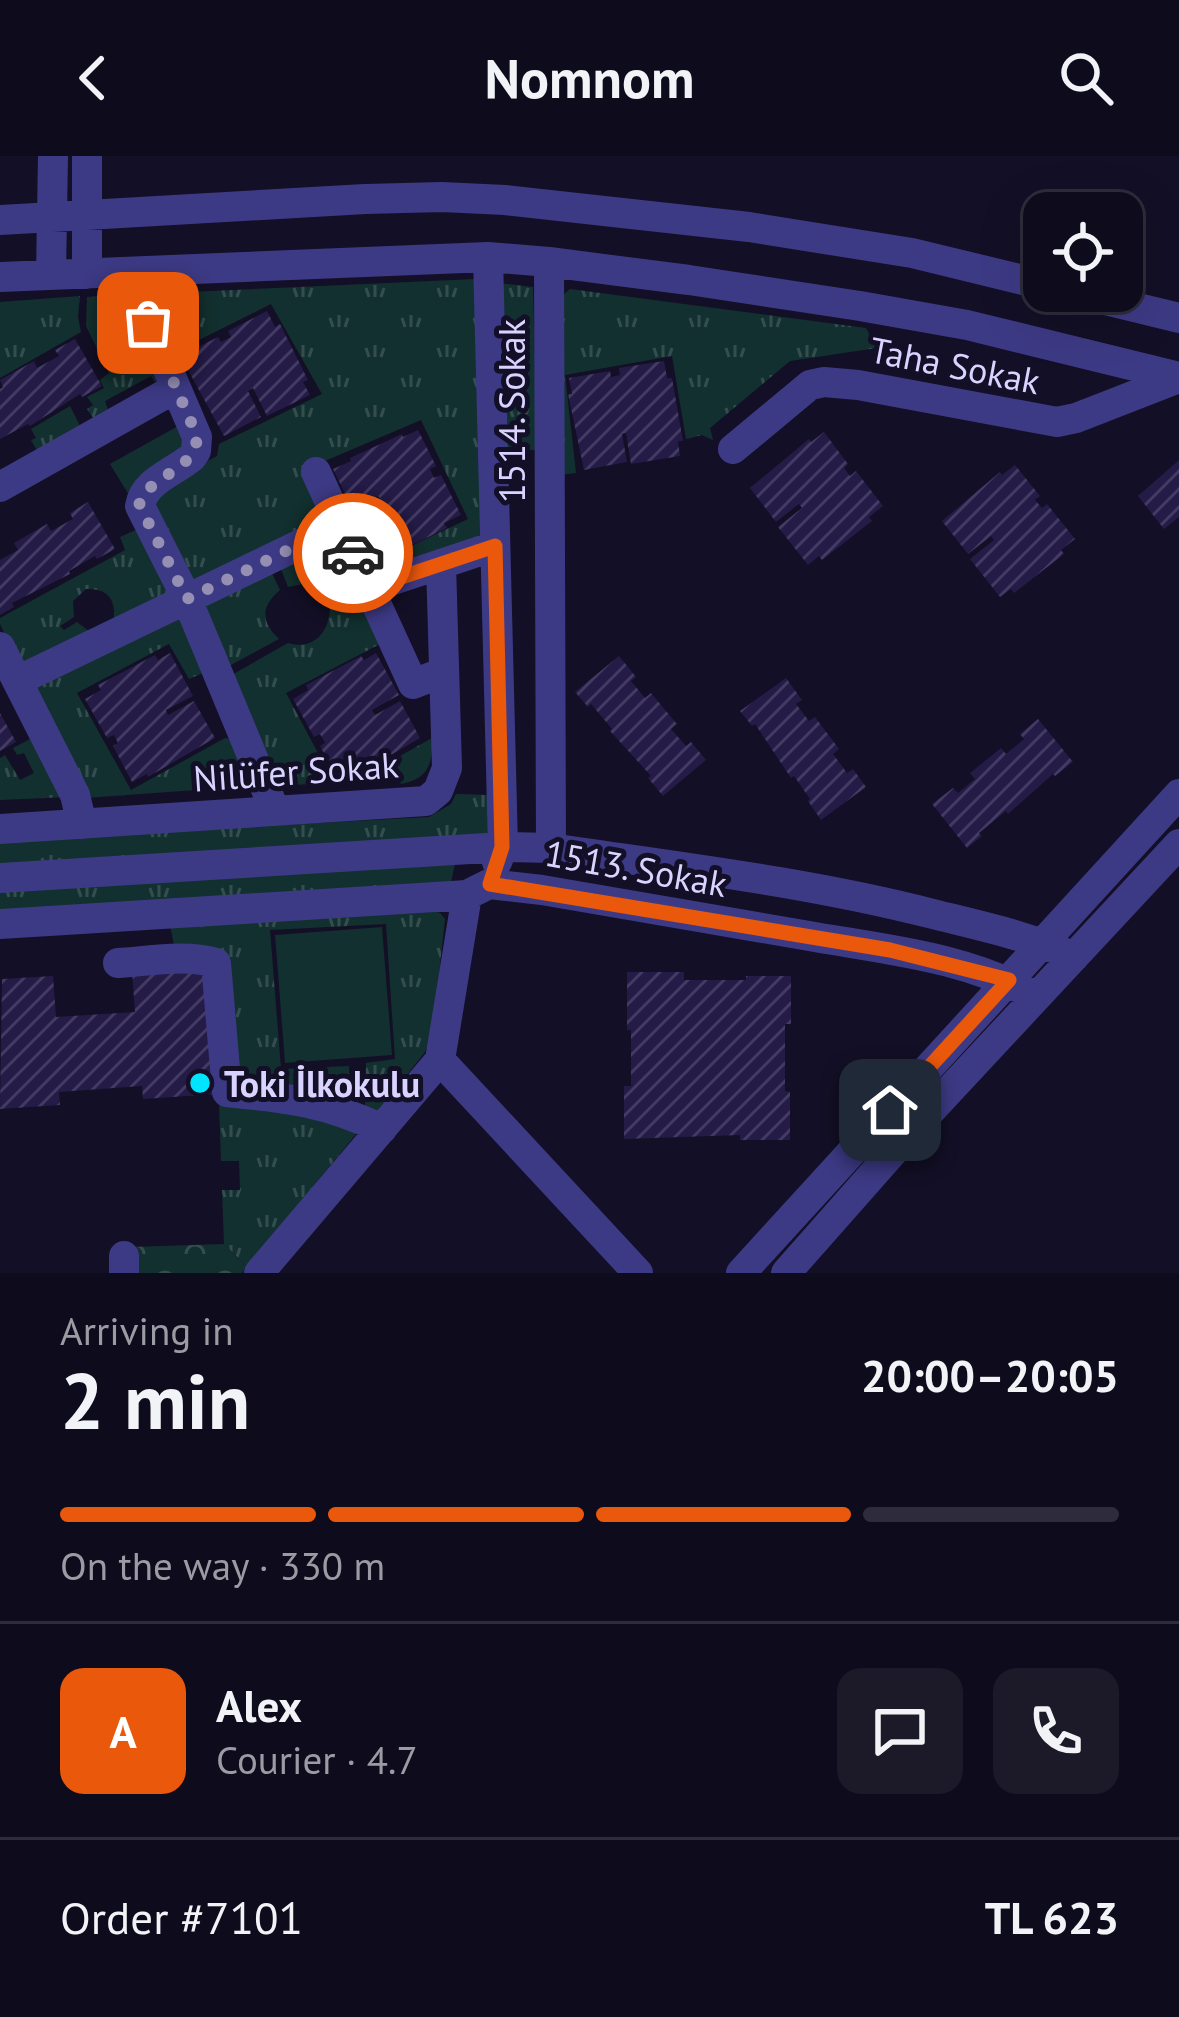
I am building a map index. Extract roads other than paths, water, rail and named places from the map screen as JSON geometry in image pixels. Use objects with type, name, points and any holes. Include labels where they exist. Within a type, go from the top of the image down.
[{"type":"street","points":[[51,275],[53,156]]},
{"type":"street","points":[[87,156],[87,274]]},
{"type":"street","points":[[0,220],[365,200],[505,200],[748,227],[912,253],[1023,280]]},
{"type":"street","points":[[0,277],[488,257],[550,262],[924,317],[1179,378]]},
{"type":"street","points":[[260,1273],[440,1060],[478,889],[502,847],[488,257]]},
{"type":"street","name":"1514. Sokak","points":[[550,262],[551,848]]},
{"type":"street","points":[[130,272],[197,436],[196,451],[150,485],[139,501],[187,599],[275,811]]},
{"type":"street","points":[[1143,309],[1179,318]]},
{"type":"street","name":"Taha Sokak","points":[[733,449],[810,385],[824,382],[1057,422],[1179,378]]},
{"type":"street","points":[[0,487],[176,388]]},
{"type":"street","points":[[316,472],[413,684],[444,672]]},
{"type":"street","points":[[17,681],[340,525]]},
{"type":"street","points":[[369,588],[495,546]]},
{"type":"street","name":"Nilüfer Sokak","points":[[0,829],[426,801],[443,782],[447,768],[441,564]]},
{"type":"street","points":[[0,647],[75,794],[82,824]]},
{"type":"street","points":[[741,1273],[1179,794]]},
{"type":"street","points":[[785,1273],[1179,844]]},
{"type":"street","points":[[0,878],[502,847],[551,848],[849,893],[1043,942],[1074,957]]},
{"type":"street","name":"1513. Sokak","points":[[0,924],[478,889],[890,950],[1009,980],[1036,997]]},
{"type":"street","points":[[118,963],[178,959],[216,963],[227,1092],[305,1102],[382,1129]]},
{"type":"street","points":[[440,1060],[638,1273]]},
{"type":"place","name":"Toki İlkokulu","points":[[200,1083]]}]
